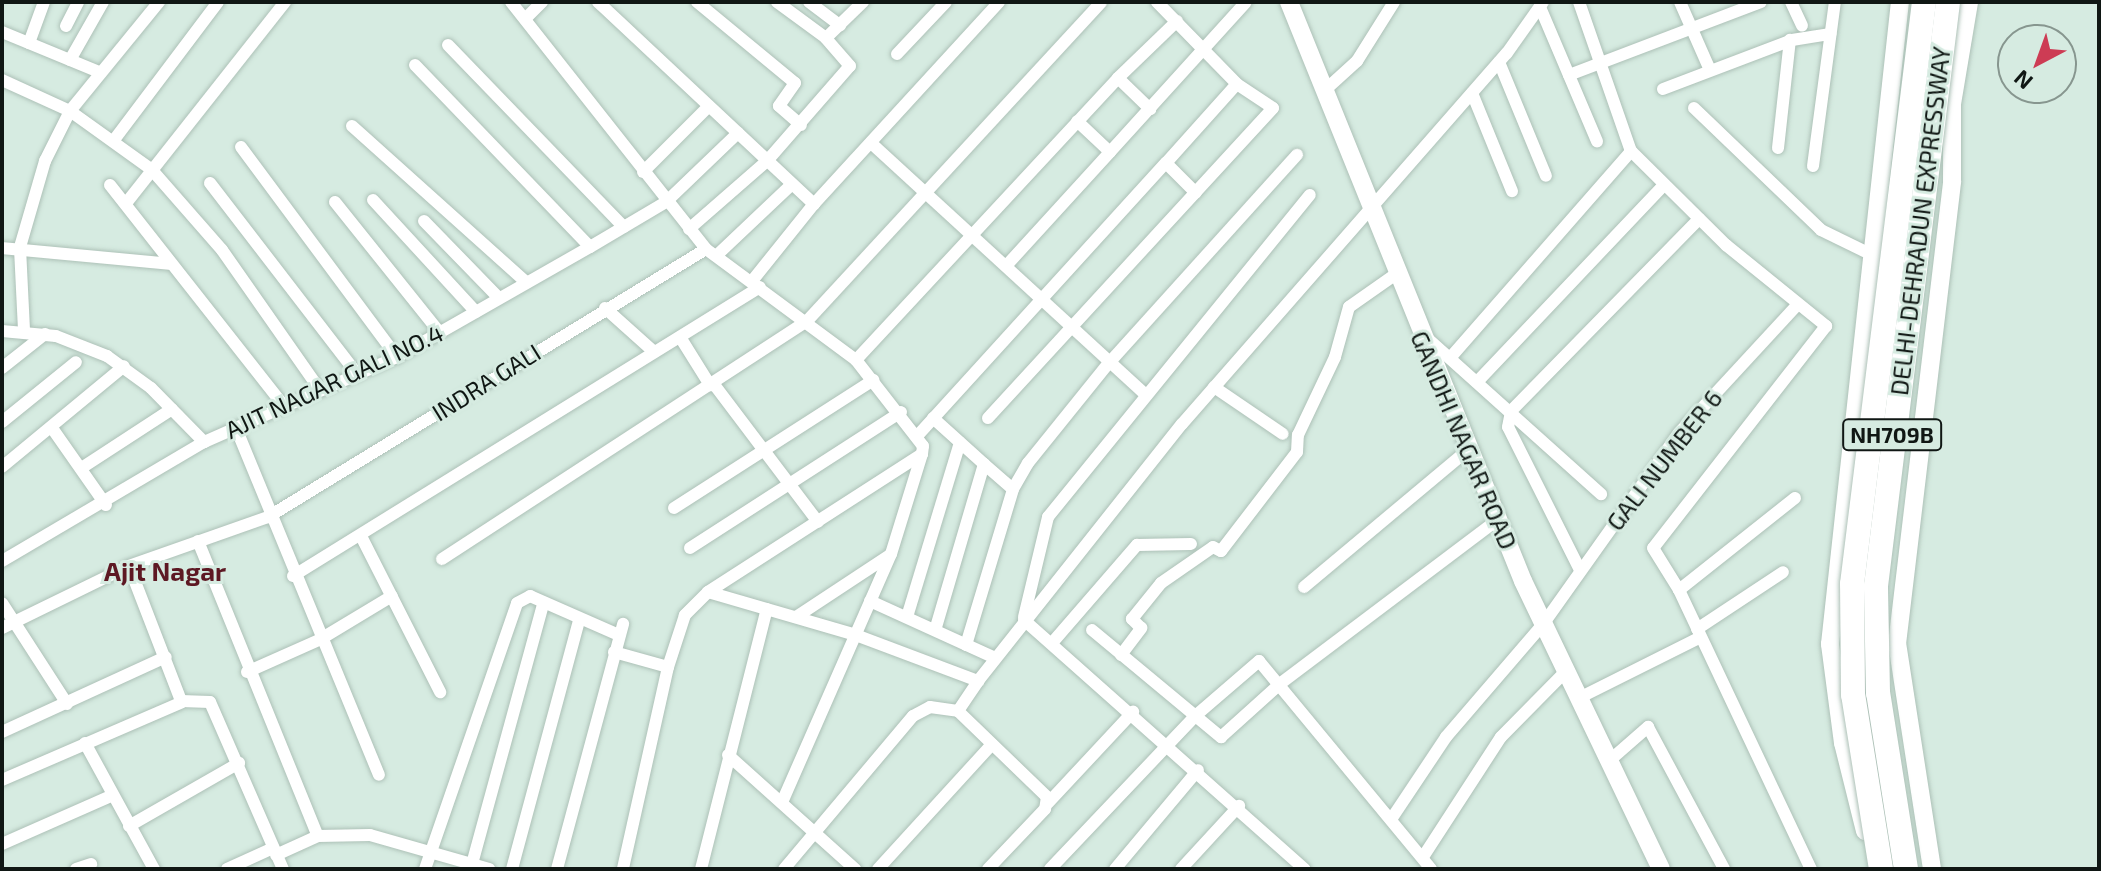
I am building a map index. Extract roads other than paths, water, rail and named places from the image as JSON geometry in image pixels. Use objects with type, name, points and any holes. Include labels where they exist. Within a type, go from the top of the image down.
[{"type":"highway","name":"DELHI-DEHRADUN EXPRESSWAY","points":[[1881,869],[1853,695],[1852,584],[1924,2]]},
{"type":"highway","name":"DELHI-DEHRADUN EXPRESSWAY","points":[[1906,869],[1878,693],[1876,598],[1948,2]]},
{"type":"street","points":[[29,43],[44,2]]},
{"type":"street","points":[[66,26],[78,2]]},
{"type":"street","points":[[70,60],[103,2]]},
{"type":"street","points":[[24,330],[20,247],[38,179],[70,111],[159,2]]},
{"type":"street","points":[[114,140],[218,2]]},
{"type":"street","points":[[127,202],[285,2]]},
{"type":"street","points":[[511,2],[689,229],[711,252],[808,320],[856,360],[920,437],[922,454],[891,554],[853,634],[783,800]]},
{"type":"street","points":[[526,18],[542,2]]},
{"type":"street","points":[[598,2],[790,186],[814,204]]},
{"type":"street","points":[[697,2],[795,83],[779,106],[801,125]]},
{"type":"street","points":[[689,229],[767,161],[850,66],[826,38],[777,2]]},
{"type":"street","points":[[809,2],[840,25]]},
{"type":"street","points":[[826,38],[863,2]]},
{"type":"street","points":[[897,54],[946,2]]},
{"type":"street","points":[[293,576],[362,538],[680,337],[756,284],[814,204],[999,2]]},
{"type":"street","points":[[442,559],[808,320],[1101,2]]},
{"type":"street","points":[[988,418],[1273,108],[1237,84],[1208,49],[1157,2]]},
{"type":"street","points":[[1006,266],[1208,49],[1246,2]]},
{"type":"street","name":"GANDHI NAGAR ROAD","points":[[1289,2],[1418,331],[1497,520],[1661,869]]},
{"type":"street","points":[[1324,91],[1357,61],[1394,2]]},
{"type":"street","points":[[1579,2],[1631,151],[1699,219],[1826,329],[1653,548],[1679,590],[1811,869]]},
{"type":"street","points":[[1680,2],[1710,70]]},
{"type":"street","points":[[1569,75],[1761,2]]},
{"type":"street","points":[[1791,2],[1802,26]]},
{"type":"street","points":[[1813,166],[1835,2]]},
{"type":"street","points":[[1872,869],[1837,716],[1830,644],[1900,2]]},
{"type":"street","points":[[1932,869],[1897,644],[1952,181],[1952,104],[1969,2]]},
{"type":"street","points":[[958,711],[1024,620],[1214,387],[1369,206],[1499,62],[1542,4]]},
{"type":"street","points":[[1542,4],[1597,141]]},
{"type":"street","points":[[856,360],[1077,121],[1177,21]]},
{"type":"street","points":[[2,32],[99,72]]},
{"type":"street","points":[[1663,89],[1790,40],[1831,34]]},
{"type":"street","points":[[1778,148],[1790,40]]},
{"type":"street","points":[[448,45],[624,227]]},
{"type":"street","points":[[1499,62],[1546,176]]},
{"type":"street","points":[[415,65],[590,247]]},
{"type":"street","points":[[1118,78],[1150,109]]},
{"type":"street","points":[[2,80],[70,111],[152,170],[222,250],[320,390]]},
{"type":"street","points":[[920,437],[933,418],[1038,299],[1237,84]]},
{"type":"street","points":[[1472,93],[1512,191]]},
{"type":"street","points":[[643,172],[709,106]]},
{"type":"street","points":[[1694,108],[1821,230],[1872,255]]},
{"type":"street","points":[[1077,121],[1110,152]]},
{"type":"street","points":[[352,126],[526,282]]},
{"type":"street","name":"AJIT NAGAR GALI NO.4","points":[[2,561],[106,505],[204,442],[397,357],[590,247],[666,202],[738,133]]},
{"type":"street","points":[[871,143],[972,232],[1069,330],[1146,395]]},
{"type":"street","points":[[241,147],[397,357]]},
{"type":"street","points":[[1450,358],[1631,151]]},
{"type":"street","points":[[966,645],[1013,489],[1108,364],[1297,155]]},
{"type":"street","points":[[1166,163],[1196,193]]},
{"type":"street","points":[[1881,171],[1952,181]]},
{"type":"street","points":[[210,183],[358,375]]},
{"type":"street","points":[[110,185],[127,202],[171,264],[283,405]]},
{"type":"street","points":[[1477,382],[1664,185]]},
{"type":"street","name":"INDRA GALI","points":[[8,625],[129,566],[268,517],[605,308],[711,252],[790,186]]},
{"type":"street","points":[[1024,620],[1048,517],[1310,195]]},
{"type":"street","points":[[373,200],[476,312]]},
{"type":"street","points":[[335,202],[439,332]]},
{"type":"street","points":[[1580,570],[1508,427],[1511,411],[1699,219]]},
{"type":"street","points":[[424,221],[499,298]]},
{"type":"street","points":[[2,248],[20,247],[171,264]]},
{"type":"street","points":[[1121,655],[1141,628],[1132,619],[1161,583],[1213,547],[1221,551],[1297,452],[1298,435],[1349,307],[1396,274]]},
{"type":"street","name":"GALI NUMBER 6","points":[[1392,818],[1446,737],[1544,623],[1679,433],[1797,305]]},
{"type":"street","points":[[605,308],[654,352]]},
{"type":"street","points":[[2,331],[24,330],[45,334],[124,366],[204,442]]},
{"type":"street","points":[[1418,331],[1601,494]]},
{"type":"street","points":[[2,368],[45,334]]},
{"type":"street","points":[[680,337],[711,384],[818,522]]},
{"type":"street","points":[[2,422],[76,362]]},
{"type":"street","points":[[2,467],[124,366]]},
{"type":"street","points":[[674,508],[764,453],[873,380]]},
{"type":"street","points":[[1214,387],[1283,434]]},
{"type":"street","points":[[83,467],[172,409]]},
{"type":"street","points":[[690,548],[901,412]]},
{"type":"street","points":[[933,418],[1013,489]]},
{"type":"street","points":[[52,428],[83,467],[106,505]]},
{"type":"street","points":[[236,428],[268,517],[379,775]]},
{"type":"street","points":[[907,617],[960,443]]},
{"type":"street","points":[[1304,587],[1468,450]]},
{"type":"street","points":[[623,869],[668,667],[681,624],[708,592],[922,454]]},
{"type":"street","points":[[935,630],[984,464]]},
{"type":"street","points":[[1679,590],[1795,498]]},
{"type":"street","points":[[1092,630],[1221,737],[1281,683],[1497,520]]},
{"type":"street","points":[[362,538],[440,692]]},
{"type":"street","points":[[198,541],[247,672],[318,836]]},
{"type":"street","points":[[1052,643],[1135,546],[1191,544]]},
{"type":"street","points":[[796,617],[891,554]]},
{"type":"street","points":[[129,566],[182,702]]},
{"type":"street","points":[[1579,698],[1699,633],[1783,572]]},
{"type":"street","points":[[708,592],[853,634],[978,681]]},
{"type":"street","points":[[247,672],[319,640],[392,596]]},
{"type":"street","points":[[425,869],[503,632],[523,597],[579,620],[621,630],[557,869]]},
{"type":"street","points":[[870,601],[995,658]]},
{"type":"street","points":[[2,603],[8,625],[67,704]]},
{"type":"street","points":[[472,864],[543,604]]},
{"type":"street","points":[[701,869],[767,609]]},
{"type":"street","points":[[512,869],[579,620]]},
{"type":"street","points":[[1024,620],[1239,806],[1304,869]]},
{"type":"street","points":[[614,652],[668,667]]},
{"type":"street","points":[[2,732],[166,657]]},
{"type":"street","points":[[1050,869],[1194,717],[1259,661],[1281,683],[1431,869]]},
{"type":"street","points":[[1423,857],[1501,737],[1566,671]]},
{"type":"street","points":[[2,780],[182,702],[207,699],[239,763],[283,869]]},
{"type":"street","points":[[784,869],[913,716],[930,707],[958,711],[1045,793],[1048,803]]},
{"type":"street","points":[[988,869],[1133,712]]},
{"type":"street","points":[[1609,761],[1648,727],[1724,869]]},
{"type":"street","points":[[85,743],[111,796],[154,869]]},
{"type":"street","points":[[878,869],[992,744]]},
{"type":"street","points":[[728,755],[783,800],[855,869]]},
{"type":"street","points":[[129,826],[239,763]]},
{"type":"street","points":[[1115,869],[1198,770]]},
{"type":"street","points":[[2,844],[111,796]]},
{"type":"street","points":[[1181,869],[1239,806]]},
{"type":"street","points":[[227,869],[318,836],[370,835],[430,849],[489,869]]},
{"type":"street","points":[[76,869],[91,864]]},
{"type":"district","name":"Ajit Nagar","points":[[165,571]]}]
